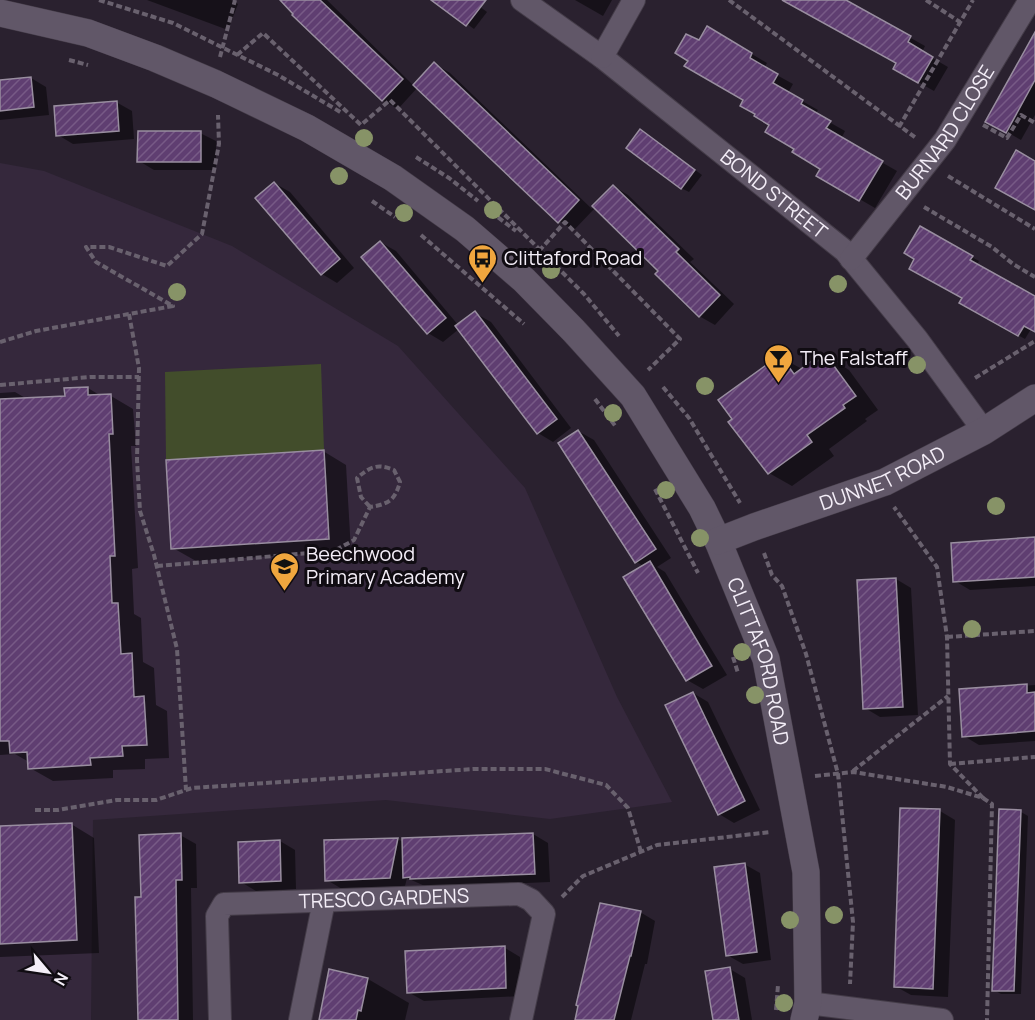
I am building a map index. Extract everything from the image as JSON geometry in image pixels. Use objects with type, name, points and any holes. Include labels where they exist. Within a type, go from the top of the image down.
[{"type":"street","name":"BOND STREET","points":[[522,0],[602,57],[845,251],[916,339],[984,431]]},
{"type":"street","points":[[602,57],[634,0]]},
{"type":"street","name":"BURNARD CLOSE","points":[[851,259],[931,158],[1030,0]]},
{"type":"street","name":"CLITTAFORD ROAD","points":[[0,13],[88,33],[155,58],[216,84],[307,128],[393,178],[465,229],[524,280],[633,396],[702,508],[718,541],[766,659],[806,872],[806,1011]]},
{"type":"street","name":"DUNNET ROAD","points":[[718,541],[878,485],[984,431],[1035,398]]},
{"type":"street","name":"TRESCO GARDENS","points":[[220,1020],[217,916],[224,904],[519,894],[531,900],[544,914]]},
{"type":"street","points":[[300,1020],[324,901]]},
{"type":"street","points":[[521,1020],[544,914]]},
{"type":"street","points":[[806,1011],[849,1008],[942,1020]]},
{"type":"path","points":[[99,0],[173,23],[278,75],[320,100]]},
{"type":"path","points":[[0,342],[36,332],[173,306],[96,262],[86,247],[109,247],[167,266],[202,234],[219,144],[216,84],[221,48],[235,0]]},
{"type":"path","points":[[729,0],[899,126],[931,158],[1035,229]]},
{"type":"path","points":[[926,0],[960,22]]},
{"type":"path","points":[[899,126],[973,0]]},
{"type":"path","points":[[237,55],[263,33],[361,125],[390,100],[539,251],[565,222],[680,339],[648,370]]},
{"type":"path","points":[[64,58],[98,68]]},
{"type":"path","points":[[208,111],[228,120]]},
{"type":"path","points":[[961,113],[1007,138],[1021,115],[1035,123]]},
{"type":"path","points":[[903,194],[992,247],[1035,277]]},
{"type":"path","points":[[372,200],[400,220]]},
{"type":"path","points":[[420,234],[531,329]]},
{"type":"path","points":[[129,314],[139,368],[137,460],[140,511],[157,566],[177,649],[186,790]]},
{"type":"path","points":[[954,390],[1035,341]]},
{"type":"path","points":[[0,385],[90,377],[139,377]]},
{"type":"path","points":[[589,393],[621,434]]},
{"type":"path","points":[[371,466],[383,466],[394,470],[400,482],[396,496],[382,505],[370,507],[361,497],[357,478],[371,466]]},
{"type":"path","points":[[653,485],[701,579]]},
{"type":"path","points":[[878,485],[937,567],[947,637],[950,764],[983,798],[992,804],[987,1020]]},
{"type":"path","points":[[157,566],[334,551],[354,540],[370,507]]},
{"type":"path","points":[[754,527],[771,575],[782,586],[806,654],[838,774],[853,922],[849,1008]]},
{"type":"path","points":[[947,637],[1035,631]]},
{"type":"path","points":[[730,651],[741,684]]},
{"type":"path","points":[[853,772],[948,696]]},
{"type":"path","points":[[950,764],[1035,757]]},
{"type":"path","points":[[34,810],[58,810],[117,800],[156,800],[192,788],[474,769],[545,769],[606,785],[628,808],[641,852]]},
{"type":"path","points":[[789,779],[853,772],[947,787],[983,798]]},
{"type":"path","points":[[544,914],[583,876],[657,845],[798,828]]},
{"type":"shaded area","name":"Beechwood Primary Academy","points":[[0,163],[44,171],[232,246],[398,346],[525,488],[617,697],[672,802],[550,819],[386,800],[93,820],[91,1020],[0,1020]]},
{"type":"green space","points":[[321,364],[324,450],[166,460],[165,372]]},
{"type":"building","points":[[280,0],[320,0],[403,79],[382,101],[292,15]]},
{"type":"building","points":[[431,0],[486,0],[466,26]]},
{"type":"building","points":[[782,0],[846,0],[911,36],[908,42],[933,57],[918,83],[893,69],[896,63]]},
{"type":"building","points":[[707,26],[752,53],[750,58],[778,74],[773,83],[803,100],[801,104],[831,121],[826,128],[883,161],[859,201],[816,176],[820,169],[792,152],[794,149],[765,132],[769,125],[740,106],[743,100],[684,66],[688,61],[675,53],[686,34],[699,40]]},
{"type":"building","points":[[1035,32],[1035,80],[1006,133],[985,122]]},
{"type":"building","points":[[434,62],[579,200],[558,223],[413,85]]},
{"type":"building","points":[[31,77],[34,107],[0,111],[0,80]]},
{"type":"building","points":[[117,101],[119,131],[56,136],[54,106]]},
{"type":"building","points":[[640,129],[695,170],[681,189],[626,148]]},
{"type":"building","points":[[138,131],[201,131],[201,162],[137,162]]},
{"type":"building","points":[[1016,150],[1035,161],[1035,210],[995,188]]},
{"type":"building","points":[[274,182],[340,259],[321,275],[255,198]]},
{"type":"building","points":[[613,185],[679,249],[676,252],[720,295],[699,317],[655,274],[658,271],[592,206]]},
{"type":"building","points":[[920,226],[973,256],[970,260],[1035,296],[1035,332],[1024,326],[1018,336],[959,303],[962,298],[909,269],[914,259],[904,253]]},
{"type":"building","points":[[380,241],[446,318],[427,334],[361,257]]},
{"type":"building","points":[[475,311],[557,419],[537,434],[455,326]]},
{"type":"building","points":[[780,355],[794,374],[813,360],[815,363],[826,355],[856,396],[843,405],[845,408],[807,435],[812,442],[768,474],[728,422],[732,419],[718,400]]},
{"type":"building","points":[[88,387],[88,395],[111,394],[113,434],[109,434],[115,556],[110,556],[112,603],[118,603],[121,654],[132,653],[134,697],[144,696],[147,745],[122,746],[123,756],[90,758],[91,765],[28,769],[27,752],[10,753],[9,741],[0,741],[0,399],[65,396],[64,388]]},
{"type":"building","points":[[578,430],[656,549],[635,563],[558,443]]},
{"type":"building","points":[[324,450],[329,539],[171,549],[166,460]]},
{"type":"building","points":[[1035,537],[1035,577],[953,582],[951,543]]},
{"type":"building","points":[[650,561],[712,666],[686,681],[623,577]]},
{"type":"building","points":[[896,578],[903,707],[863,709],[857,580]]},
{"type":"building","points":[[1027,684],[1027,693],[1035,692],[1035,731],[962,737],[959,689]]},
{"type":"building","points":[[693,692],[745,801],[718,815],[665,705]]},
{"type":"building","points":[[900,808],[940,809],[933,989],[894,987]]},
{"type":"building","points":[[999,809],[1021,810],[1014,991],[992,991]]},
{"type":"building","points":[[72,823],[77,940],[0,944],[0,826]]},
{"type":"building","points":[[181,833],[182,880],[176,880],[178,1020],[138,1020],[135,897],[141,897],[139,835]]},
{"type":"building","points":[[533,833],[535,874],[403,878],[402,838]]},
{"type":"building","points":[[398,838],[390,878],[325,881],[324,840]]},
{"type":"building","points":[[280,840],[281,881],[239,883],[238,842]]},
{"type":"building","points":[[745,863],[757,952],[726,956],[714,867]]},
{"type":"building","points":[[600,903],[641,911],[614,1020],[575,1020],[578,1006],[576,1005]]},
{"type":"building","points":[[505,946],[506,988],[407,993],[405,951]]},
{"type":"building","points":[[730,967],[739,1020],[713,1020],[705,971]]},
{"type":"building","points":[[329,969],[368,978],[361,1011],[358,1010],[356,1020],[319,1020]]},
{"type":"place","name":"Clittaford Road","points":[[483,284]]},
{"type":"place","name":"The Falstaff","points":[[779,384]]},
{"type":"place","name":"Beechwood Primary Academy","points":[[285,592]]}]
